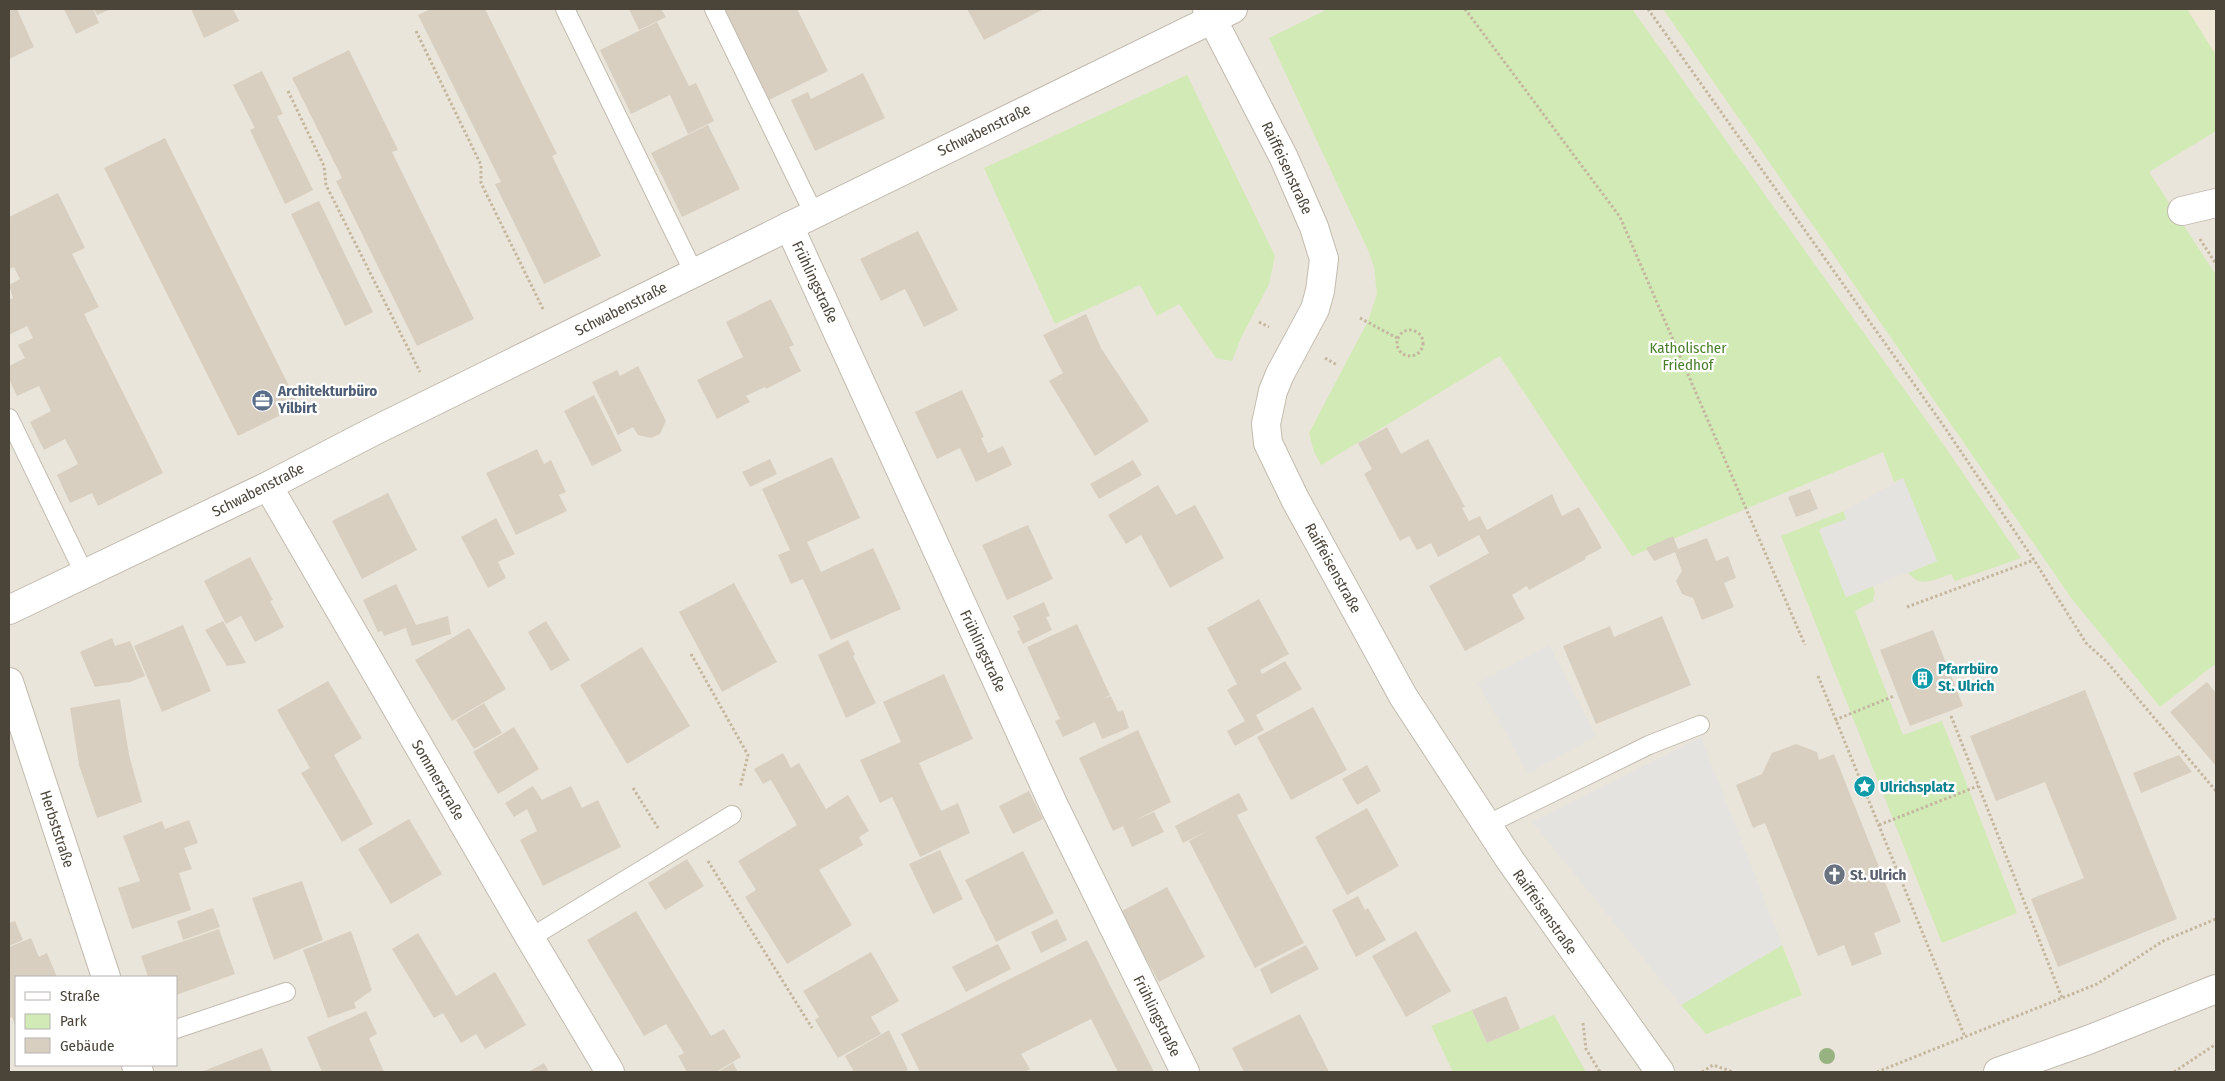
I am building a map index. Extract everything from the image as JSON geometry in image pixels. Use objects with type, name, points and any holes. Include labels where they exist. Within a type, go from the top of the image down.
[{"type":"street","name":"Schwabenstraße","points":[[9,610],[268,486],[1217,12]]},
{"type":"street","name":"Raiffeisenstraße","points":[[1217,12],[1314,227],[1324,259],[1320,291],[1315,308],[1273,391],[1266,424],[1268,443],[1295,499],[1403,696],[1486,825],[1577,957],[1660,1072]]},
{"type":"street","points":[[2182,211],[2216,203]]},
{"type":"street","name":"Frühlingstraße","points":[[789,226],[1055,808],[1185,1072]]},
{"type":"street","name":"Sommerstraße","points":[[268,486],[530,938],[610,1072]]},
{"type":"street","name":"Herbststraße","points":[[9,682],[106,976]]},
{"type":"street","points":[[1998,1072],[2088,1040],[2216,989]]},
{"type":"lane","points":[[566,9],[694,273]]},
{"type":"lane","points":[[714,9],[814,214]]},
{"type":"lane","points":[[9,418],[85,575]]},
{"type":"lane","points":[[1486,825],[1649,745],[1700,725]]},
{"type":"lane","points":[[530,938],[732,815]]},
{"type":"lane","points":[[178,1028],[286,992]]},
{"type":"path","points":[[1465,9],[1620,217],[1805,646]]},
{"type":"path","points":[[1648,9],[1943,425],[2034,560],[2086,643],[2107,662],[2216,792]]},
{"type":"path","points":[[416,31],[481,165],[481,183],[558,340]]},
{"type":"path","points":[[288,91],[324,166],[326,185],[434,402]]},
{"type":"path","points":[[1360,318],[1397,338]]},
{"type":"path","points":[[1406,330],[1415,330],[1421,337],[1423,345],[1416,355],[1408,356],[1400,352],[1396,344],[1397,338],[1406,330]]},
{"type":"path","points":[[1907,607],[2034,560]]},
{"type":"path","points":[[691,654],[748,755],[732,815]]},
{"type":"path","points":[[1818,676],[1964,1037]]},
{"type":"path","points":[[1835,720],[1894,696]]},
{"type":"path","points":[[1951,716],[2062,998]]},
{"type":"path","points":[[1879,825],[1978,786]]},
{"type":"path","points":[[633,788],[673,852]]},
{"type":"path","points":[[695,839],[812,1028]]},
{"type":"path","points":[[1877,1072],[2097,984],[2163,941],[2216,919]]},
{"type":"path","points":[[2174,1072],[2216,1044]]},
{"type":"path","points":[[1586,1049],[1600,1072]]},
{"type":"path","points":[[1702,1072],[1713,1065],[1733,1072]]},
{"type":"shaded area","points":[[9,9],[2216,9],[2216,1072],[9,1072]]},
{"type":"shaded area","points":[[2187,9],[2216,9],[2216,55]]},
{"type":"shaded area","points":[[1903,478],[1937,561],[1846,597],[1819,530],[1846,519],[1844,511]]},
{"type":"shaded area","points":[[1549,645],[1596,736],[1528,774],[1478,683]]},
{"type":"shaded area","points":[[1701,737],[1782,945],[1681,1005],[1532,822]]},
{"type":"green space","name":"Katholischer Friedhof","points":[[1328,9],[1632,9],[1934,431],[2021,558],[1955,581],[1951,574],[1923,582],[1913,578],[1908,573],[1937,561],[1903,478],[1894,482],[1883,452],[1632,556],[1500,356],[1321,465],[1314,452],[1309,433],[1368,321],[1377,294],[1374,267],[1368,250],[1269,38]]},
{"type":"green space","points":[[1663,9],[2187,9],[2216,55],[2216,131],[2149,172],[2216,275],[2216,668],[2214,665],[2160,707],[2072,599]]},
{"type":"green space","points":[[1187,75],[1275,256],[1269,284],[1241,338],[1232,361],[1216,358],[1179,304],[1157,316],[1140,285],[1055,324],[984,168]]},
{"type":"green space","points":[[1844,511],[1847,519],[1820,529],[1846,597],[1873,586],[1875,592],[1873,601],[1855,611],[1903,735],[1942,721],[2017,913],[1942,943],[1781,536]]},
{"type":"green space","points":[[1782,945],[1802,995],[1706,1034],[1681,1005]]},
{"type":"green space","points":[[1472,1010],[1487,1043],[1554,1015],[1586,1072],[1453,1072],[1431,1026]]},
{"type":"building","points":[[9,9],[17,9],[34,47],[9,59]]},
{"type":"building","points":[[64,9],[93,9],[99,23],[76,34]]},
{"type":"building","points":[[94,9],[111,9],[97,15]]},
{"type":"building","points":[[191,9],[233,9],[239,21],[204,38]]},
{"type":"building","points":[[431,9],[485,9],[557,154],[552,156],[601,256],[544,284],[495,184],[501,182],[418,15]]},
{"type":"building","points":[[629,9],[661,9],[666,17],[639,30]]},
{"type":"building","points":[[721,9],[797,9],[828,71],[767,101]]},
{"type":"building","points":[[967,9],[1042,9],[1042,10],[984,40]]},
{"type":"building","points":[[657,22],[689,86],[696,83],[714,121],[688,134],[670,95],[631,114],[600,50]]},
{"type":"building","points":[[349,50],[398,150],[392,152],[474,319],[417,346],[336,181],[342,178],[292,78]]},
{"type":"building","points":[[262,71],[283,114],[277,116],[313,190],[285,204],[250,130],[255,128],[233,85]]},
{"type":"building","points":[[863,73],[885,118],[815,151],[791,100],[808,92],[811,99]]},
{"type":"building","points":[[708,125],[740,189],[682,217],[651,153]]},
{"type":"building","points":[[165,138],[299,406],[238,436],[104,168]]},
{"type":"building","points":[[58,193],[85,248],[72,254],[99,307],[84,314],[163,473],[98,506],[92,493],[70,503],[57,475],[78,464],[65,439],[44,450],[30,422],[51,411],[39,386],[17,396],[9,379],[9,366],[25,358],[18,345],[33,338],[27,326],[9,335],[9,300],[13,298],[9,285],[20,279],[14,267],[9,269],[9,217]]},
{"type":"building","points":[[319,201],[373,312],[345,326],[291,214]]},
{"type":"building","points":[[918,231],[958,310],[924,327],[905,289],[881,301],[860,259]]},
{"type":"building","points":[[771,299],[794,345],[789,347],[801,371],[766,389],[765,387],[746,396],[750,402],[717,419],[697,380],[743,357],[726,322]]},
{"type":"building","points":[[1086,314],[1101,348],[1149,421],[1095,456],[1049,381],[1063,373],[1043,335]]},
{"type":"building","points":[[638,366],[666,421],[660,434],[651,438],[638,435],[633,427],[618,435],[592,382],[617,370],[620,376]]},
{"type":"building","points":[[962,390],[984,437],[981,438],[988,453],[1003,446],[1012,465],[976,482],[960,448],[937,459],[915,412]]},
{"type":"building","points":[[594,395],[622,451],[592,466],[564,411]]},
{"type":"building","points":[[1387,427],[1401,454],[1428,439],[1465,507],[1462,508],[1469,521],[1480,516],[1487,530],[1552,494],[1562,516],[1579,507],[1602,548],[1585,557],[1586,559],[1529,590],[1527,586],[1512,595],[1525,619],[1465,651],[1429,586],[1489,553],[1479,535],[1438,557],[1431,543],[1417,550],[1409,536],[1400,541],[1364,474],[1372,469],[1358,443]]},
{"type":"building","points":[[537,449],[544,464],[551,460],[566,492],[559,495],[567,511],[516,535],[486,473]]},
{"type":"building","points":[[832,457],[860,518],[807,542],[821,572],[873,548],[901,609],[831,640],[803,579],[791,584],[778,555],[790,550],[762,489]]},
{"type":"building","points":[[770,459],[777,474],[750,487],[742,472]]},
{"type":"building","points":[[1133,460],[1142,475],[1099,499],[1090,484]]},
{"type":"building","points":[[1158,485],[1176,515],[1195,505],[1224,558],[1170,588],[1141,535],[1126,544],[1108,515]]},
{"type":"building","points":[[1810,489],[1818,509],[1796,517],[1788,497]]},
{"type":"building","points":[[388,493],[417,550],[362,579],[332,521]]},
{"type":"building","points":[[496,518],[515,554],[498,562],[506,578],[488,588],[461,537]]},
{"type":"building","points":[[1028,525],[1053,579],[1007,600],[982,545]]},
{"type":"building","points":[[1673,536],[1678,549],[1707,538],[1716,561],[1728,556],[1736,578],[1724,583],[1734,607],[1702,620],[1693,598],[1682,594],[1676,581],[1682,571],[1675,552],[1654,561],[1646,548]]},
{"type":"building","points":[[250,557],[273,600],[270,601],[284,627],[255,642],[241,616],[226,624],[204,581]]},
{"type":"building","points":[[734,583],[777,662],[722,692],[679,612]]},
{"type":"building","points":[[396,584],[416,625],[448,616],[451,634],[412,646],[406,628],[384,636],[382,631],[378,632],[363,600]]},
{"type":"building","points":[[1259,599],[1289,654],[1260,670],[1262,674],[1285,661],[1302,689],[1256,715],[1264,730],[1235,746],[1227,731],[1245,721],[1227,690],[1237,684],[1207,628]]},
{"type":"building","points":[[1044,602],[1050,616],[1046,617],[1052,630],[1023,644],[1017,631],[1020,630],[1013,616]]},
{"type":"building","points":[[1662,616],[1691,685],[1596,724],[1563,646],[1610,626],[1614,637]]},
{"type":"building","points":[[223,621],[246,663],[227,666],[205,630]]},
{"type":"building","points":[[546,621],[570,660],[551,671],[528,632]]},
{"type":"building","points":[[1077,624],[1110,695],[1103,699],[1111,696],[1118,712],[1123,710],[1129,728],[1102,739],[1095,722],[1063,737],[1055,721],[1060,719],[1027,647]]},
{"type":"building","points":[[183,625],[211,691],[162,712],[134,646]]},
{"type":"building","points":[[469,628],[506,689],[452,721],[415,660]]},
{"type":"building","name":"Pfarrbüro St. Ulrich","points":[[1933,630],[1963,706],[1910,726],[1880,650]]},
{"type":"building","points":[[112,638],[115,646],[130,641],[145,676],[130,682],[95,687],[80,652]]},
{"type":"building","points":[[848,640],[855,655],[844,660],[853,656],[876,703],[846,718],[818,655]]},
{"type":"building","points":[[642,647],[690,726],[627,764],[580,685]]},
{"type":"building","points":[[944,674],[973,739],[919,763],[941,811],[958,803],[970,833],[920,857],[892,797],[880,803],[860,760],[901,742],[883,702]]},
{"type":"building","points":[[328,681],[362,738],[334,755],[373,824],[342,842],[301,773],[310,768],[277,710]]},
{"type":"building","points":[[2207,682],[2216,693],[2216,766],[2170,712]]},
{"type":"building","points":[[2085,690],[2177,919],[2058,967],[2031,899],[2084,878],[2045,782],[1996,801],[1970,736]]},
{"type":"building","points":[[120,699],[129,755],[142,802],[97,818],[79,765],[70,708]]},
{"type":"building","points":[[484,703],[502,733],[474,749],[456,720]]},
{"type":"building","points":[[1313,707],[1347,770],[1291,800],[1257,737]]},
{"type":"building","points":[[514,727],[539,769],[498,794],[473,752]]},
{"type":"building","points":[[1138,730],[1171,802],[1134,821],[1154,812],[1164,832],[1132,847],[1123,826],[1113,831],[1079,758]]},
{"type":"building","name":"St. Ulrich","points":[[1796,744],[1817,752],[1819,760],[1834,754],[1901,922],[1874,933],[1882,954],[1852,966],[1844,945],[1818,956],[1765,823],[1753,828],[1736,785],[1762,774],[1772,753]]},
{"type":"building","points":[[783,753],[791,768],[799,763],[826,809],[848,795],[869,831],[859,837],[863,845],[819,870],[852,925],[787,964],[745,897],[756,890],[738,861],[797,825],[771,780],[763,784],[754,769]]},
{"type":"building","points":[[2179,755],[2192,772],[2141,793],[2133,773]]},
{"type":"building","points":[[1367,765],[1381,791],[1357,805],[1342,779]]},
{"type":"building","points":[[533,786],[542,800],[571,786],[582,808],[598,800],[621,847],[543,886],[520,840],[537,831],[527,809],[514,817],[505,803]]},
{"type":"building","points":[[1029,791],[1043,819],[1013,834],[999,806]]},
{"type":"building","points":[[1239,793],[1248,810],[1237,815],[1304,943],[1255,968],[1189,841],[1209,830],[1183,843],[1175,826]]},
{"type":"building","points":[[1367,808],[1399,866],[1347,895],[1315,837]]},
{"type":"building","points":[[409,819],[442,874],[391,904],[358,849]]},
{"type":"building","points":[[189,820],[198,843],[184,848],[192,869],[179,873],[191,910],[132,929],[118,888],[140,881],[123,836],[162,821],[165,829]]},
{"type":"building","points":[[940,850],[963,899],[933,914],[909,864]]},
{"type":"building","points":[[1023,851],[1054,913],[996,942],[965,880]]},
{"type":"building","points":[[687,859],[704,886],[665,910],[648,883]]},
{"type":"building","points":[[302,881],[323,940],[274,960],[252,898]]},
{"type":"building","points":[[1167,887],[1205,957],[1159,982],[1120,912]]},
{"type":"building","points":[[1358,896],[1365,910],[1368,908],[1386,940],[1356,957],[1332,910]]},
{"type":"building","points":[[213,908],[220,927],[183,940],[177,921]]},
{"type":"building","points":[[636,911],[711,1036],[724,1029],[741,1057],[716,1072],[687,1072],[678,1056],[684,1053],[666,1024],[644,1036],[587,940]]},
{"type":"building","points":[[1057,919],[1067,940],[1041,953],[1031,932]]},
{"type":"building","points":[[15,921],[23,940],[9,946],[9,923]]},
{"type":"building","points":[[219,929],[235,974],[178,994],[178,976],[148,976],[141,956]]},
{"type":"building","points":[[351,931],[372,990],[354,1003],[356,1008],[328,1018],[303,950]]},
{"type":"building","points":[[1416,931],[1451,991],[1406,1017],[1372,956]]},
{"type":"building","points":[[418,933],[456,996],[495,972],[526,1025],[485,1049],[476,1034],[461,1043],[443,1013],[434,1018],[392,949]]},
{"type":"building","points":[[31,938],[39,957],[47,953],[57,976],[15,976],[15,1024],[12,1017],[9,1018],[9,947]]},
{"type":"building","points":[[1087,940],[1154,1072],[1118,1072],[1091,1019],[1021,1054],[1030,1069],[1024,1072],[920,1072],[901,1034]]},
{"type":"building","points":[[998,944],[1011,969],[966,992],[952,967]]},
{"type":"building","points":[[1306,945],[1319,969],[1271,994],[1260,969]]},
{"type":"building","points":[[871,952],[899,1001],[871,1017],[881,1034],[838,1058],[815,1020],[819,1017],[803,991]]},
{"type":"building","points":[[1506,996],[1520,1029],[1487,1043],[1472,1010]]},
{"type":"building","points":[[366,1011],[377,1034],[369,1038],[384,1072],[322,1072],[307,1037]]},
{"type":"building","points":[[1300,1014],[1329,1072],[1244,1072],[1232,1048]]},
{"type":"building","points":[[889,1030],[908,1070],[904,1072],[854,1072],[845,1056]]},
{"type":"building","points":[[262,1048],[272,1072],[201,1072]]},
{"type":"building","points":[[544,1063],[549,1072],[528,1072]]},
{"type":"building","points":[[733,1063],[738,1072],[718,1072]]},
{"type":"place","name":"Architekturbüro Yilbirt","points":[[262,400]]},
{"type":"place","name":"Pfarrbüro St. Ulrich","points":[[1922,678]]},
{"type":"place","name":"Ulrichsplatz","points":[[1864,787]]},
{"type":"place","name":"St. Ulrich","points":[[1834,875]]}]
